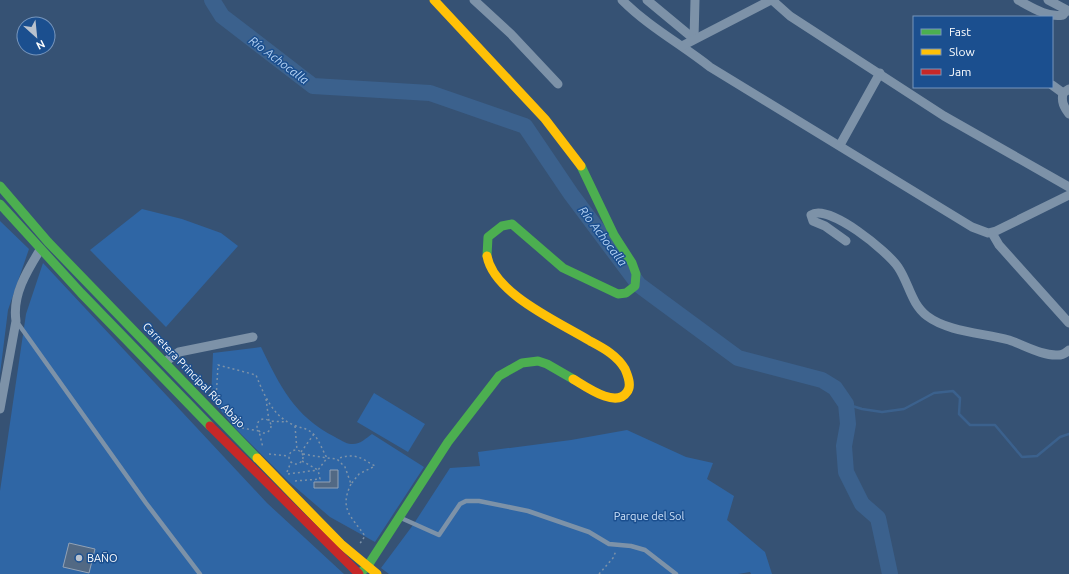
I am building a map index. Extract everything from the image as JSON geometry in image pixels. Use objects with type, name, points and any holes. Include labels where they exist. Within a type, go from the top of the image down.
[{"type":"street","points":[[359,574],[367,567],[448,442],[498,376],[507,370],[526,362],[546,363],[598,394],[614,401],[623,398],[629,390],[630,383],[623,365],[611,353],[521,300],[502,285],[492,270],[487,257],[487,241],[492,232],[502,226],[512,224],[526,234],[563,268],[618,294],[626,293],[635,286],[636,274],[632,263],[614,235],[581,167],[549,125],[434,0]]},
{"type":"street","points":[[474,0],[511,34],[558,84]]},
{"type":"street","points":[[622,0],[637,15],[660,33],[682,46],[710,68],[790,117],[840,145],[972,227],[992,232],[1049,207],[1069,195]]},
{"type":"street","points":[[647,0],[694,39]]},
{"type":"street","points":[[694,39],[695,0]]},
{"type":"street","points":[[682,46],[772,0],[790,16],[880,73],[944,116],[1069,187]]},
{"type":"street","points":[[1018,0],[1036,9],[1057,16],[1063,15],[1068,11],[1048,0]]},
{"type":"street","points":[[840,145],[880,73]]},
{"type":"street","points":[[1053,85],[1066,91],[1062,103],[1069,114]]},
{"type":"street","name":"Carretera Principal Río Abajo","points":[[0,186],[48,242],[310,513],[367,567],[377,574]]},
{"type":"street","name":"Carretera Principal Río Abajo","points":[[0,204],[40,250],[144,358],[334,551],[359,574]]},
{"type":"street","points":[[846,241],[825,226],[813,222],[811,215],[818,213],[835,218],[885,252],[899,268],[918,307],[928,317],[940,323],[1008,340],[1047,354],[1058,355],[1069,350]]},
{"type":"street","points":[[992,232],[999,245],[1069,323]]},
{"type":"street","points":[[0,409],[16,321],[15,312],[17,298],[30,266],[40,250],[48,242]]},
{"type":"street","points":[[165,362],[178,352],[253,337]]},
{"type":"lane","points":[[16,321],[146,503],[200,574]]},
{"type":"lane","points":[[399,517],[439,535],[460,504],[466,501],[479,501],[528,511],[589,532],[609,544],[631,546],[645,550],[676,574]]},
{"type":"path","points":[[216,401],[218,365],[256,375],[266,399],[273,409],[289,423],[314,434],[318,438],[327,458]]},
{"type":"path","points":[[243,432],[238,426],[265,433],[269,431],[271,425],[269,421],[266,399]]},
{"type":"path","points":[[264,453],[257,427],[258,422],[264,419],[289,423]]},
{"type":"path","points":[[295,426],[297,450]]},
{"type":"path","points":[[302,460],[302,453],[314,434]]},
{"type":"path","points":[[259,448],[270,458]]},
{"type":"path","points":[[289,456],[290,452],[297,450],[302,453],[327,458],[337,459],[346,455],[359,457],[375,466],[359,474],[351,484],[345,496],[348,512],[365,536],[353,554]]},
{"type":"path","points":[[264,453],[289,456]]},
{"type":"path","points":[[289,456],[292,462]]},
{"type":"path","points":[[286,474],[318,470],[327,458]]},
{"type":"path","points":[[337,459],[345,467],[351,484]]},
{"type":"path","points":[[292,462],[296,464],[302,460]]},
{"type":"path","points":[[293,482],[320,479],[318,470],[302,460]]},
{"type":"path","points":[[286,474],[292,462]]},
{"type":"path","points":[[286,474],[290,478]]},
{"type":"path","points":[[599,574],[613,558],[619,546]]},
{"type":"green space","points":[[142,209],[182,219],[221,233],[238,246],[166,327],[90,250]]},
{"type":"green space","points":[[0,221],[29,249],[8,310],[0,374]]},
{"type":"green space","points":[[43,263],[267,503],[344,574],[0,574],[0,491],[26,314]]},
{"type":"green space","points":[[261,347],[275,375],[290,399],[309,420],[321,429],[351,444],[360,442],[372,434],[424,467],[375,542],[330,517],[288,481],[237,430],[211,399],[213,353]]},
{"type":"green space","points":[[374,393],[425,424],[408,452],[357,422]]},
{"type":"green space","name":"Parque del Sol","points":[[627,430],[686,457],[713,463],[707,479],[734,496],[727,520],[765,552],[772,574],[751,574],[750,572],[738,574],[389,574],[381,568],[413,525],[450,468],[480,466],[478,452],[571,440]]},
{"type":"building","points":[[330,470],[338,470],[338,488],[314,488],[314,482],[330,482]]},
{"type":"building","name":"BAÑO","points":[[69,543],[95,549],[89,573],[63,567]]},
{"type":"waterway","name":"Río Achocalla","points":[[212,0],[222,16],[313,86],[430,93],[525,126],[571,194],[639,285],[738,358],[822,380],[835,388],[846,404],[848,424],[844,446],[846,472],[862,504],[878,518],[890,574]]},
{"type":"waterway","points":[[846,404],[862,409],[882,412],[904,409],[934,393],[953,391],[960,398],[959,414],[970,425],[995,425],[1022,457],[1037,456],[1060,437],[1069,434]]},
{"type":"traffic: fast","points":[[487,256],[488,237],[502,226],[512,224],[563,268],[618,294],[626,293],[635,286],[636,274],[632,263],[614,235],[581,166]]},
{"type":"traffic: fast","points":[[0,186],[48,242],[257,458]]},
{"type":"traffic: fast","points":[[0,204],[81,293],[210,426]]},
{"type":"traffic: fast","points":[[359,574],[367,567],[448,442],[499,376],[522,363],[538,361],[547,364],[573,379]]},
{"type":"traffic: slow","points":[[434,0],[545,119],[581,166]]},
{"type":"traffic: slow","points":[[487,256],[492,270],[514,295],[546,316],[600,346],[614,356],[625,369],[629,387],[627,392],[622,397],[608,397],[592,391],[573,379]]},
{"type":"traffic: slow","points":[[257,458],[341,544],[377,574]]},
{"type":"traffic: jam","points":[[210,426],[359,574]]},
{"type":"place","name":"BAÑO","points":[[79,558]]}]
